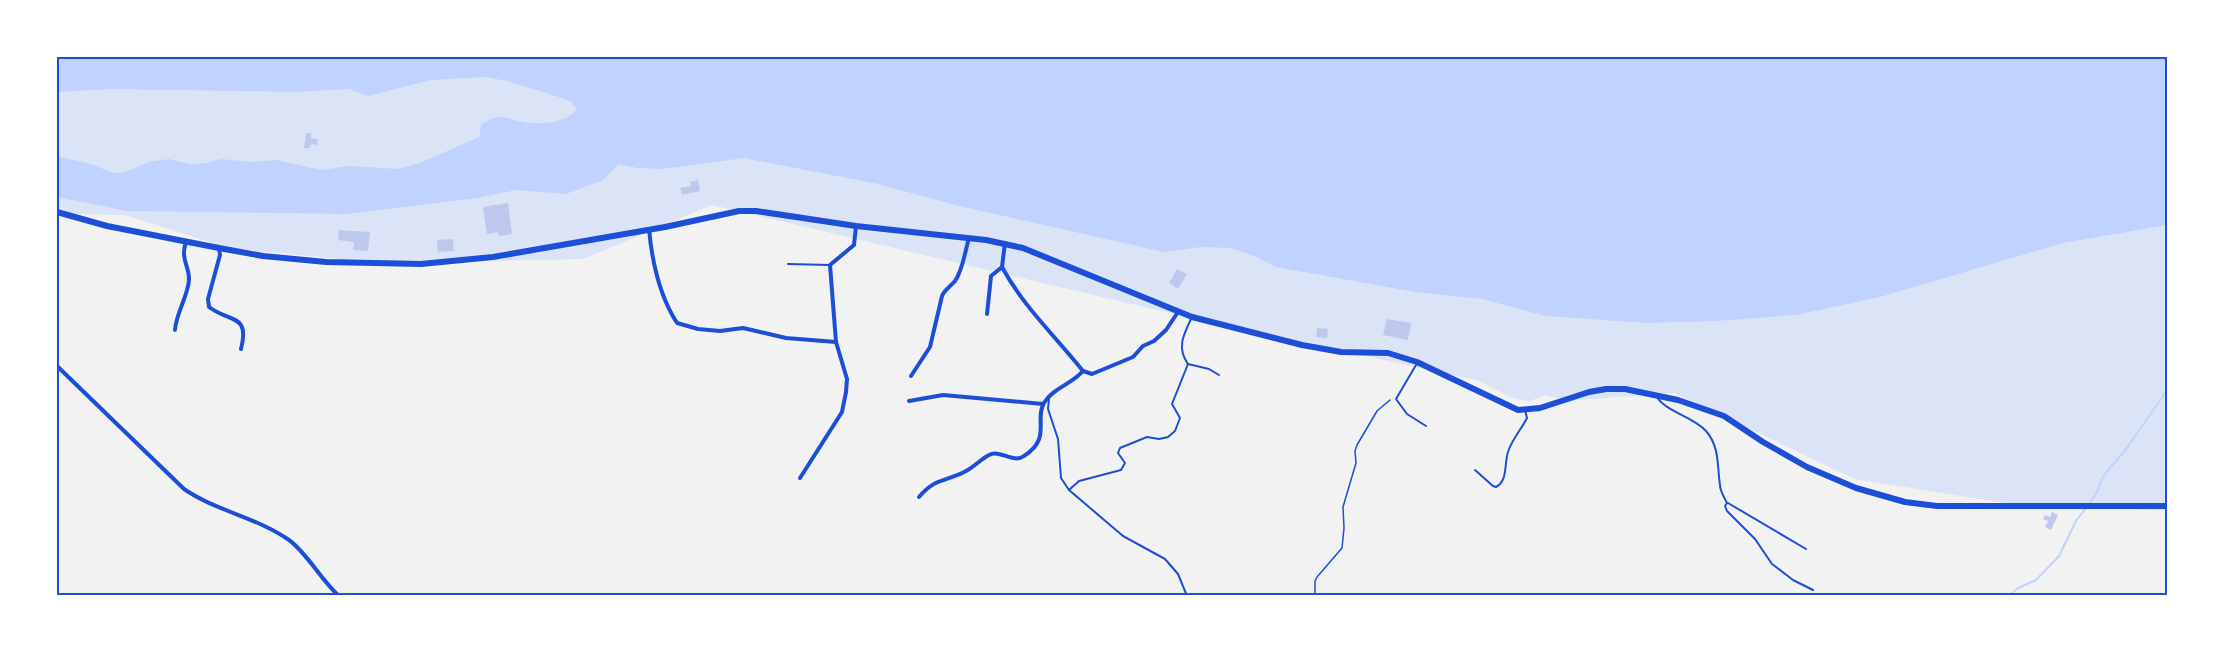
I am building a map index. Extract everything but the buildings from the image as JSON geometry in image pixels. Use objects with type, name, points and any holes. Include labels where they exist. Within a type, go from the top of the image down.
[{"type":"main road","points":[[57,212],[107,226],[186,242],[263,256],[326,262],[421,264],[494,257],[738,211],[1005,243],[1023,248],[1191,317],[1302,345],[1341,352],[1388,353],[1417,362],[1510,407],[1525,410],[1540,408],[1589,392],[1606,389],[1625,389],[1678,400],[1724,416],[1807,467],[1880,496],[1905,502],[1937,506],[2167,506]]},
{"type":"street","points":[[800,478],[842,412],[845,402],[847,379],[836,342],[830,265],[854,245],[856,226]]},
{"type":"street","points":[[649,229],[660,290],[677,323],[698,329],[720,331],[743,328],[786,338],[836,342]]},
{"type":"street","points":[[911,376],[930,347],[942,296],[945,289],[954,283],[958,275],[969,238]]},
{"type":"street","points":[[175,330],[189,282],[183,259],[186,242]]},
{"type":"street","points":[[1005,243],[1002,267],[1012,285],[1032,313],[1083,371],[1092,374],[1133,357],[1143,346],[1154,341],[1166,330],[1178,312]]},
{"type":"street","points":[[219,248],[220,255],[208,307],[235,318],[242,325],[244,335],[241,349]]},
{"type":"street","points":[[987,314],[991,276],[1002,267]]},
{"type":"street","points":[[57,366],[184,489],[207,502],[253,520],[291,541],[339,596]]},
{"type":"street","points":[[919,497],[929,486],[964,472],[989,455],[999,454],[1013,459],[1022,458],[1041,437],[1043,404],[1055,391],[1083,371]]},
{"type":"street","points":[[909,401],[943,395],[1043,404]]},
{"type":"lane","points":[[788,264],[830,265]]},
{"type":"lane","points":[[1069,490],[1079,481],[1121,470],[1125,463],[1118,453],[1120,448],[1147,437],[1159,439],[1168,437],[1175,431],[1179,418],[1172,404],[1188,364],[1181,350],[1181,341],[1191,317]]},
{"type":"lane","points":[[1417,362],[1414,371],[1396,399],[1412,419],[1426,426]]},
{"type":"lane","points":[[1188,364],[1209,369],[1219,375]]},
{"type":"lane","points":[[1655,396],[1666,406],[1697,423],[1711,437],[1718,457],[1720,488],[1727,503],[1806,549]]},
{"type":"lane","points":[[1049,398],[1048,409],[1058,439],[1061,478],[1069,490],[1123,536],[1165,559],[1178,574],[1187,596]]},
{"type":"lane","points":[[1475,470],[1493,486],[1500,486],[1503,481],[1507,454],[1515,434],[1527,418],[1525,410]]},
{"type":"lane","points":[[1727,503],[1725,506],[1727,511],[1755,539],[1772,564],[1793,580],[1813,590]]},
{"type":"path","points":[[1315,596],[1317,577],[1343,545],[1343,507],[1356,463],[1357,445],[1381,406],[1396,399]]},
{"type":"shaded area","points":[[57,57],[2167,57],[2167,510],[2023,506],[1855,479],[1674,393],[1570,401],[1545,395],[1530,401],[1523,400],[1513,398],[1479,381],[1157,310],[712,205],[583,259],[496,261],[368,262],[228,248],[125,215],[57,214]]},
{"type":"water","points":[[57,57],[2167,57],[2167,225],[2063,243],[1880,297],[1796,315],[1646,323],[1546,316],[1482,299],[1415,292],[1276,267],[1257,257],[1231,248],[1201,247],[1164,252],[955,205],[878,184],[744,158],[662,169],[637,168],[619,164],[603,180],[566,194],[516,190],[478,198],[347,214],[128,211],[57,197],[57,156],[91,164],[113,173],[123,173],[148,162],[169,159],[190,164],[221,159],[251,162],[276,160],[321,170],[349,166],[399,169],[420,163],[479,137],[481,125],[490,119],[502,117],[529,123],[544,123],[560,120],[573,114],[577,109],[571,102],[562,98],[507,81],[485,77],[431,80],[368,96],[349,89],[295,92],[111,89],[57,92]]},
{"type":"waterway","points":[[2009,596],[2018,588],[2036,580],[2059,556],[2076,521],[2096,494],[2104,475],[2127,448],[2167,390]]}]
